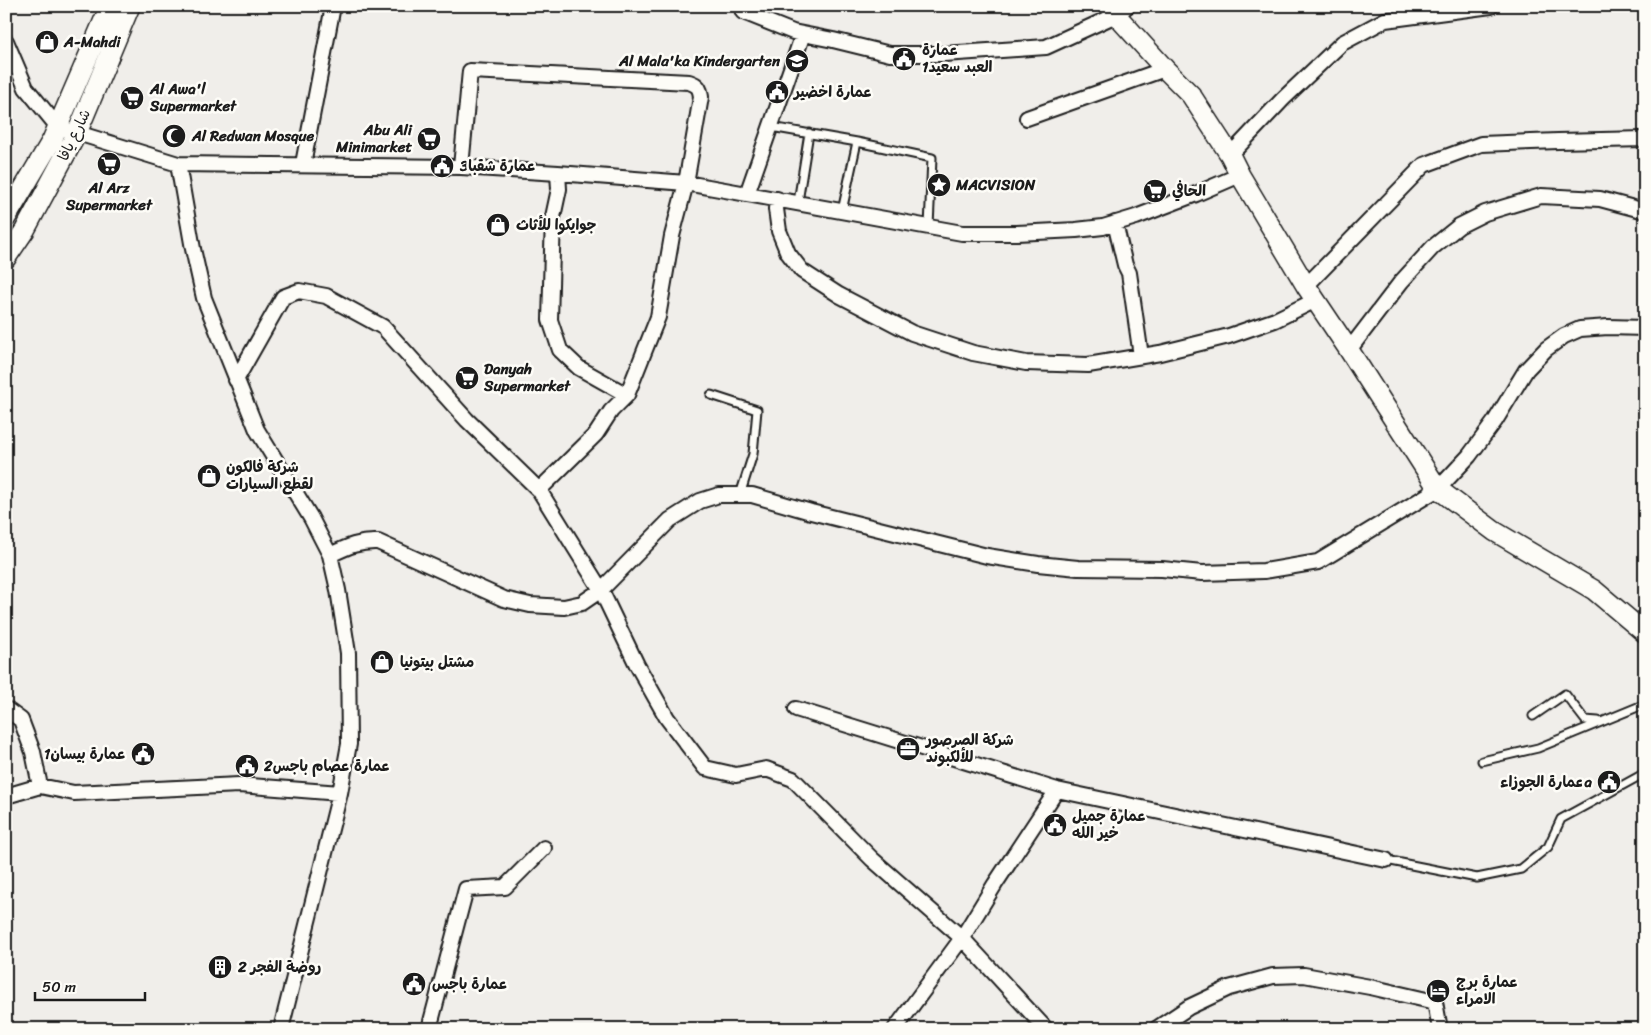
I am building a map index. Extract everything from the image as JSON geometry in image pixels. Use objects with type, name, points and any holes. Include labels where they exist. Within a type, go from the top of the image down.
[{"type":"street","name":"شارع يافا","points":[[6,218],[52,140],[110,6]]},
{"type":"street","name":"شارع يافا","points":[[6,258],[24,230],[77,133],[130,6]]},
{"type":"street","points":[[304,164],[334,6]]},
{"type":"street","points":[[741,6],[743,12],[793,32],[890,54],[966,53],[1046,47],[1117,9],[1165,69],[1191,95],[1230,154],[1240,175],[1311,293],[1438,489],[1494,531],[1594,590],[1645,633]]},
{"type":"street","points":[[1230,154],[1283,99],[1342,43],[1385,20],[1491,6]]},
{"type":"street","points":[[747,194],[803,34]]},
{"type":"street","points":[[6,41],[26,88],[58,127],[178,164],[461,167],[686,183],[962,233],[1018,233],[1103,227],[1188,198],[1240,175]]},
{"type":"street","points":[[1027,118],[1165,69]]},
{"type":"street","points":[[461,167],[470,71],[689,82],[697,85],[700,91],[701,97],[686,183],[672,236],[658,317],[627,395],[596,434],[540,490]]},
{"type":"street","points":[[777,198],[776,209],[779,231],[788,253],[802,271],[838,295],[912,333],[973,353],[1026,363],[1088,365],[1141,356],[1229,336],[1275,320],[1311,293],[1424,165],[1481,144],[1558,140],[1645,139]]},
{"type":"street","points":[[178,164],[192,249],[204,298],[257,430],[311,518],[330,555],[338,590],[348,653],[349,744],[340,793],[281,1029]]},
{"type":"street","points":[[558,173],[559,190],[553,217],[550,320],[560,350],[579,368],[627,395]]},
{"type":"street","points":[[1349,350],[1401,282],[1433,247],[1458,226],[1486,213],[1541,196],[1600,199],[1645,211]]},
{"type":"street","points":[[1115,223],[1125,266],[1129,273],[1141,356]]},
{"type":"street","points":[[236,380],[283,297],[299,291],[326,296],[383,327],[467,420],[540,490],[601,590],[667,718],[705,768],[736,775],[766,769],[793,779],[872,859],[962,938],[1046,1029]]},
{"type":"street","points":[[330,555],[350,546],[366,542],[378,542],[504,599],[530,605],[564,607],[582,603],[601,590],[670,520],[700,501],[720,495],[752,495],[811,512],[987,556],[1078,568],[1162,569],[1202,573],[1264,572],[1318,562],[1438,489],[1469,456],[1495,421],[1526,370],[1546,349],[1564,336],[1580,329],[1608,327],[1645,328]]},
{"type":"street","points":[[6,709],[21,720],[33,752],[40,786]]},
{"type":"street","points":[[796,709],[1057,790],[1386,860]]},
{"type":"street","points":[[6,796],[40,786],[74,793],[239,786],[340,793]]},
{"type":"street","points":[[895,1029],[962,938],[1057,790]]},
{"type":"street","points":[[429,1029],[466,889],[505,887],[544,848]]},
{"type":"street","points":[[1156,1029],[1189,1007],[1229,988],[1273,976],[1304,975],[1370,987],[1435,1002],[1440,1029]]},
{"type":"lane","points":[[770,127],[857,142],[932,158],[929,227]]},
{"type":"lane","points":[[798,202],[809,133]]},
{"type":"lane","points":[[842,211],[857,142]]},
{"type":"lane","points":[[711,395],[756,410],[753,454],[740,495]]},
{"type":"lane","points":[[1533,716],[1565,694],[1585,720],[1601,721]]},
{"type":"lane","points":[[1482,761],[1538,748],[1645,704]]},
{"type":"lane","points":[[1386,860],[1477,878],[1521,869],[1548,848],[1560,820],[1645,773]]},
{"type":"place","name":"A-Mahdi","points":[[47,42]]},
{"type":"place","name":"عمارة العبد سعيد1","points":[[904,59]]},
{"type":"place","name":"Al Mala'ka Kindergarten","points":[[797,61]]},
{"type":"place","name":"عمارة اخضير","points":[[777,92]]},
{"type":"place","name":"Al Awa'l Supermarket","points":[[132,98]]},
{"type":"place","name":"Al Redwan Mosque","points":[[174,136]]},
{"type":"place","name":"Abu Ali Minimarket","points":[[429,139]]},
{"type":"place","name":"Al Arz Supermarket","points":[[109,164]]},
{"type":"place","name":"عمارة شقبا3","points":[[442,166]]},
{"type":"place","name":"MACVISION","points":[[939,185]]},
{"type":"place","name":"الحافي","points":[[1155,191]]},
{"type":"place","name":"جوايكوا للأثاث","points":[[498,225]]},
{"type":"place","name":"Danyah Supermarket","points":[[467,378]]},
{"type":"place","name":"شركة فالكون لقطع السيارات","points":[[209,476]]},
{"type":"place","name":"مشتل بيتونيا","points":[[382,662]]},
{"type":"place","name":"شركة الصرصور للألكبوند","points":[[908,749]]},
{"type":"place","name":"عمارة بيسان1","points":[[143,754]]},
{"type":"place","name":"عمارة عصام باجس2","points":[[247,766]]},
{"type":"place","name":"عمارة الجوزاءa","points":[[1609,782]]},
{"type":"place","name":"عمارة جميل خير الله","points":[[1055,825]]},
{"type":"place","name":"روضة الفجر 2","points":[[220,967]]},
{"type":"place","name":"عمارة باجس","points":[[414,984]]},
{"type":"place","name":"عمارة برج الامراء","points":[[1438,991]]}]
